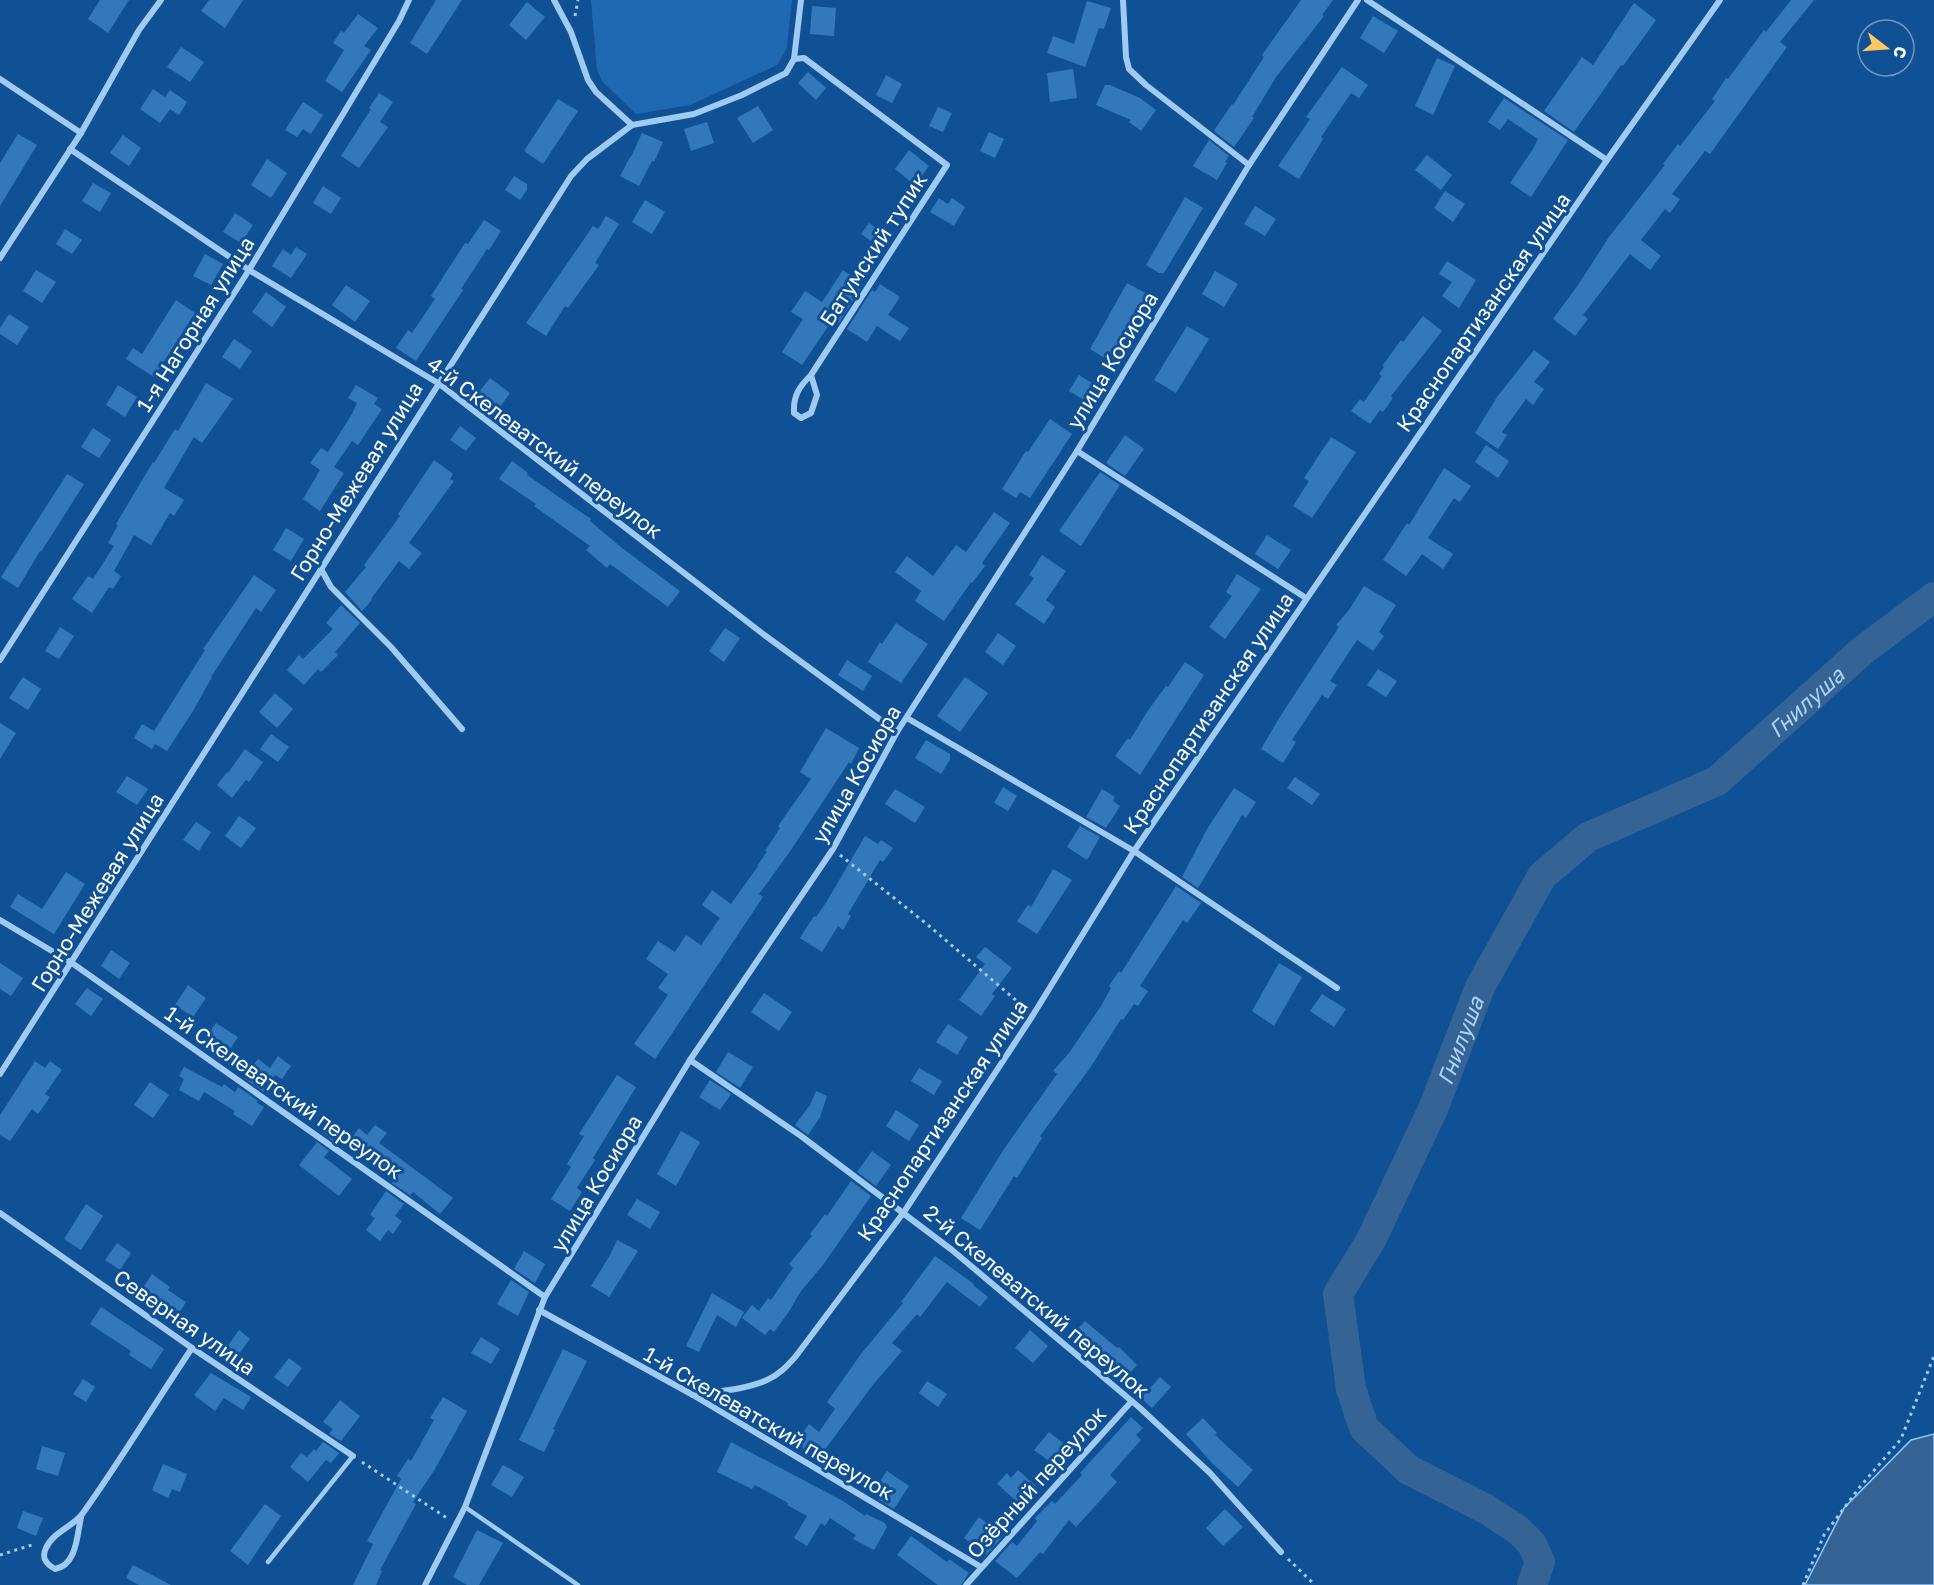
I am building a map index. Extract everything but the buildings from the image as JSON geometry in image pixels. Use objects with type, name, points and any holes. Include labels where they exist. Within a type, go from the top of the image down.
[{"type":"street","points":[[0,258],[81,133],[139,30],[161,0]]},
{"type":"street","name":"1-я Нагорная улица","points":[[0,660],[249,270],[399,21],[409,0]]},
{"type":"street","points":[[554,0],[571,32],[588,80],[596,92],[632,125]]},
{"type":"street","points":[[794,59],[801,0]]},
{"type":"street","points":[[1123,0],[1126,57],[1129,69],[1146,85],[1249,165]]},
{"type":"street","name":"улица Косиора","points":[[425,1585],[465,1506],[545,1297],[690,1060],[833,849],[897,732],[1077,451],[1249,165],[1358,0]]},
{"type":"street","points":[[1367,0],[1607,160]]},
{"type":"street","name":"Краснопартизанская улица","points":[[693,1395],[751,1385],[767,1380],[782,1371],[796,1356],[904,1212],[1033,1015],[1134,850],[1607,160],[1720,0]]},
{"type":"street","name":"Батумский тупик","points":[[794,59],[804,58],[947,165],[811,375],[800,386],[793,399],[794,413],[801,418],[811,413],[816,394],[811,375]]},
{"type":"street","name":"Горно-Межевая улица","points":[[0,1074],[571,176],[587,159],[632,125],[694,114],[732,99],[786,73],[794,59]]},
{"type":"street","points":[[0,79],[81,133]]},
{"type":"street","name":"4-й Скелеватский переулок","points":[[70,149],[249,270],[438,384],[763,634],[897,732]]},
{"type":"street","points":[[1077,451],[1306,598]]},
{"type":"street","points":[[321,569],[331,587],[392,647],[462,729]]},
{"type":"street","points":[[907,718],[1134,850],[1337,988]]},
{"type":"street","name":"1-й Скелеватский переулок","points":[[0,920],[72,963],[545,1297]]},
{"type":"street","name":"2-й Скелеватский переулок","points":[[690,1060],[801,1136],[952,1250],[1131,1402],[1210,1473],[1281,1552]]},
{"type":"street","name":"Северная улица","points":[[0,1214],[192,1348],[353,1456]]},
{"type":"street","name":"1-й Скелеватский переулок","points":[[539,1310],[693,1395],[981,1567]]},
{"type":"street","points":[[81,1516],[70,1562],[62,1568],[55,1569],[47,1565],[44,1557],[45,1550],[51,1539],[81,1516],[192,1348]]},
{"type":"street","name":"Озёрный переулок","points":[[966,1585],[1131,1402]]},
{"type":"lane","points":[[268,1562],[353,1456]]},
{"type":"lane","points":[[465,1506],[578,1585]]},
{"type":"path","points":[[833,849],[928,925],[1033,1015]]},
{"type":"path","points":[[1803,1585],[1824,1535],[1859,1488],[1901,1439],[1934,1356]]},
{"type":"path","points":[[353,1456],[456,1524]]},
{"type":"path","points":[[0,1555],[51,1539]]},
{"type":"path","points":[[1281,1552],[1315,1585]]},
{"type":"shaded area","points":[[591,0],[792,0],[787,48],[777,65],[690,105],[636,114],[602,81],[597,70]]},
{"type":"shaded area","points":[[1934,1434],[1934,1585],[1805,1585],[1844,1508],[1911,1440]]},
{"type":"waterway","name":"Гнилуша","points":[[1532,1585],[1540,1562],[1532,1544],[1518,1530],[1486,1509],[1409,1470],[1364,1428],[1351,1389],[1338,1294],[1371,1240],[1433,1109],[1480,987],[1542,876],[1588,837],[1717,781],[1862,651],[1934,597]]}]
